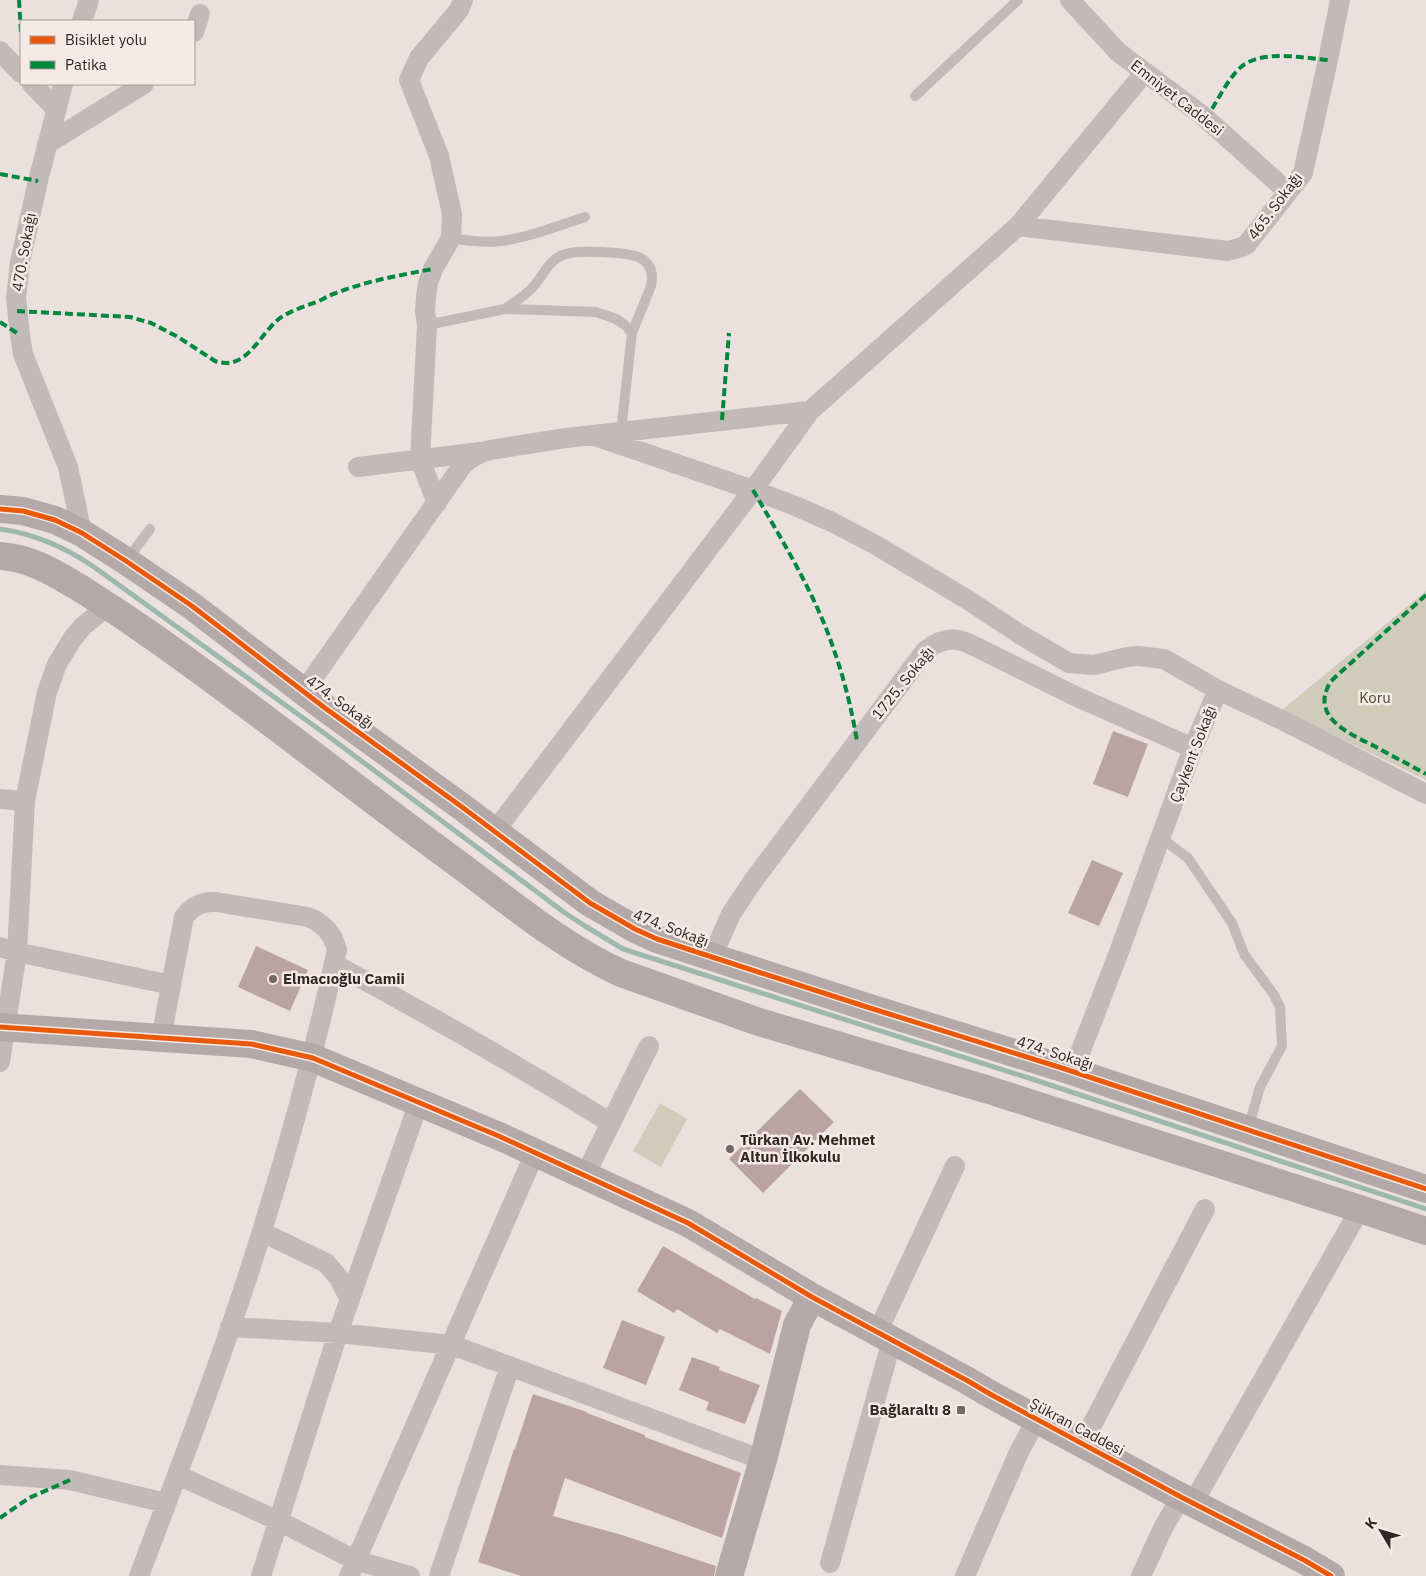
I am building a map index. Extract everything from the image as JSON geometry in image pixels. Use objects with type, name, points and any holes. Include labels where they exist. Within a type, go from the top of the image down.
[{"type":"street","points":[[82,20],[89,0]]},
{"type":"street","points":[[437,503],[420,460],[427,325],[425,311],[428,283],[433,269],[451,238],[452,214],[439,156],[409,80],[419,58],[459,10],[463,0]]},
{"type":"street","name":"Emniyet Caddesi","points":[[1070,0],[1118,52],[1202,115],[1288,192]]},
{"type":"street","name":"465. Sokağı","points":[[1018,226],[1219,250],[1235,250],[1242,247],[1251,240],[1303,173],[1340,0]]},
{"type":"street","points":[[0,51],[20,72]]},
{"type":"street","points":[[495,831],[754,490],[810,411],[1018,226],[1145,72]]},
{"type":"street","points":[[33,85],[56,109]]},
{"type":"street","name":"470. Sokağı","points":[[63,85],[20,262],[16,298],[23,354],[68,467],[82,533]]},
{"type":"street","points":[[47,144],[142,85]]},
{"type":"street","points":[[358,467],[481,452],[592,435],[810,411]]},
{"type":"street","points":[[592,435],[754,490],[809,512],[874,544],[1070,663],[1094,665],[1138,656],[1164,659],[1218,690]]},
{"type":"street","points":[[304,691],[466,461],[481,452]]},
{"type":"street","name":"474. Sokağı","points":[[0,509],[23,511],[69,526],[126,561],[192,606],[590,903],[613,917],[657,938],[712,957],[1073,1071],[1248,1130],[1367,1189],[1426,1231]]},
{"type":"street","name":"474. Sokağı","points":[[0,556],[35,563],[108,606],[229,691],[522,911],[575,949],[605,966],[759,1022],[980,1087],[1367,1189],[1426,1189]]},
{"type":"street","points":[[0,1062],[8,949],[25,802],[47,692],[64,651],[84,626],[108,606]]},
{"type":"street","name":"1725. Sokağı","points":[[712,957],[731,914],[753,881],[925,651],[939,641],[947,639],[961,640],[1075,696],[1193,748]]},
{"type":"street","name":"Çaykent Sokağı","points":[[1073,1071],[1120,952],[1193,748],[1218,690],[1290,724],[1426,794]]},
{"type":"street","points":[[0,799],[25,802]]},
{"type":"street","points":[[139,1576],[230,1327],[262,1232],[313,1058],[337,950],[327,928],[308,917],[210,901],[196,905],[184,916],[161,1038]]},
{"type":"street","points":[[8,949],[171,985]]},
{"type":"street","points":[[334,964],[442,1023],[611,1123]]},
{"type":"street","name":"Şükran Caddesi","points":[[2,1027],[251,1044],[313,1058],[536,1153],[688,1223],[812,1297],[1187,1500],[1301,1568],[1331,1576]]},
{"type":"street","points":[[585,1176],[649,1046]]},
{"type":"street","points":[[261,1576],[338,1333],[419,1102]]},
{"type":"street","points":[[352,1568],[536,1153]]},
{"type":"street","points":[[830,1563],[884,1336],[955,1166]]},
{"type":"street","points":[[1141,1576],[1163,1528],[1187,1500],[1367,1189]]},
{"type":"street","points":[[1082,1444],[1205,1209]]},
{"type":"street","points":[[262,1232],[326,1264],[339,1278],[350,1300]]},
{"type":"street","points":[[729,1576],[763,1460],[797,1325],[812,1297]]},
{"type":"street","points":[[230,1327],[338,1333],[452,1345],[763,1460]]},
{"type":"street","points":[[439,1576],[510,1366]]},
{"type":"street","points":[[965,1576],[1019,1452],[1037,1419]]},
{"type":"street","points":[[0,1475],[70,1480],[166,1503]]},
{"type":"street","points":[[176,1475],[279,1521],[352,1568],[410,1576]]},
{"type":"lane","points":[[915,96],[1018,0]]},
{"type":"lane","points":[[451,238],[469,241],[502,241],[585,218]]},
{"type":"lane","points":[[506,309],[532,288],[543,270],[550,263],[567,254],[577,251],[632,254],[644,260],[649,266],[652,279],[632,333],[621,432]]},
{"type":"lane","points":[[427,325],[506,309],[596,312],[616,318],[632,333]]},
{"type":"lane","points":[[126,561],[150,529]]},
{"type":"lane","points":[[1161,838],[1188,858],[1232,923],[1244,954],[1274,995],[1280,1007],[1282,1046],[1260,1087],[1248,1130]]},
{"type":"green space","name":"Koru","points":[[1426,591],[1426,780],[1282,710]]},
{"type":"green space","points":[[660,1103],[687,1119],[661,1167],[633,1151]]},
{"type":"building","points":[[1113,731],[1148,744],[1128,797],[1093,784]]},
{"type":"building","points":[[1092,860],[1123,873],[1099,926],[1068,913]]},
{"type":"building","name":"Elmacıoğlu Camii","points":[[256,946],[308,970],[290,1011],[238,987]]},
{"type":"building","points":[[800,1089],[834,1122],[763,1193],[729,1159]]},
{"type":"building","points":[[663,1246],[755,1299],[782,1311],[770,1354],[720,1329],[717,1333],[677,1309],[674,1313],[637,1291]]},
{"type":"building","points":[[622,1320],[665,1337],[646,1385],[603,1368]]},
{"type":"building","points":[[692,1357],[720,1367],[719,1370],[760,1385],[745,1424],[706,1410],[709,1402],[679,1390]]},
{"type":"building","points":[[533,1394],[587,1412],[645,1435],[645,1437],[741,1473],[722,1538],[565,1478],[553,1516],[622,1535],[716,1566],[714,1576],[521,1576],[478,1562]]},
{"type":"waterway","points":[[0,529],[25,534],[49,542],[72,553],[94,567],[324,733],[565,913],[623,949],[1035,1080],[1426,1209]]},
{"type":"marked path","points":[[19,0],[20,20]]},
{"type":"marked path","points":[[1206,119],[1231,78],[1241,67],[1250,61],[1271,56],[1328,60]]},
{"type":"marked path","points":[[0,174],[38,181]]},
{"type":"marked path","points":[[17,311],[130,317],[151,323],[178,337],[215,361],[226,363],[236,361],[252,350],[272,325],[294,310],[360,285],[433,269]]},
{"type":"marked path","points":[[0,322],[20,335]]},
{"type":"marked path","points":[[722,420],[729,333]]},
{"type":"marked path","points":[[753,490],[798,569],[827,631],[839,664],[857,741]]},
{"type":"marked path","points":[[1426,595],[1331,681],[1325,694],[1325,705],[1329,715],[1336,723],[1356,737],[1426,774]]},
{"type":"marked path","points":[[0,1518],[29,1498],[70,1480]]},
{"type":"cycle path","points":[[0,509],[23,511],[55,520],[82,533],[126,561],[192,606],[325,708],[590,903],[635,929],[657,939],[1062,1068],[1426,1189]]},
{"type":"cycle path","points":[[0,1027],[251,1044],[313,1058],[501,1137],[688,1223],[812,1297],[1331,1576]]},
{"type":"place","name":"Elmacıoğlu Camii","points":[[273,979]]},
{"type":"place","name":"Türkan Av. Mehmet Altun İlkokulu","points":[[730,1149]]},
{"type":"place","name":"Bağlaraltı 8","points":[[961,1410]]}]
